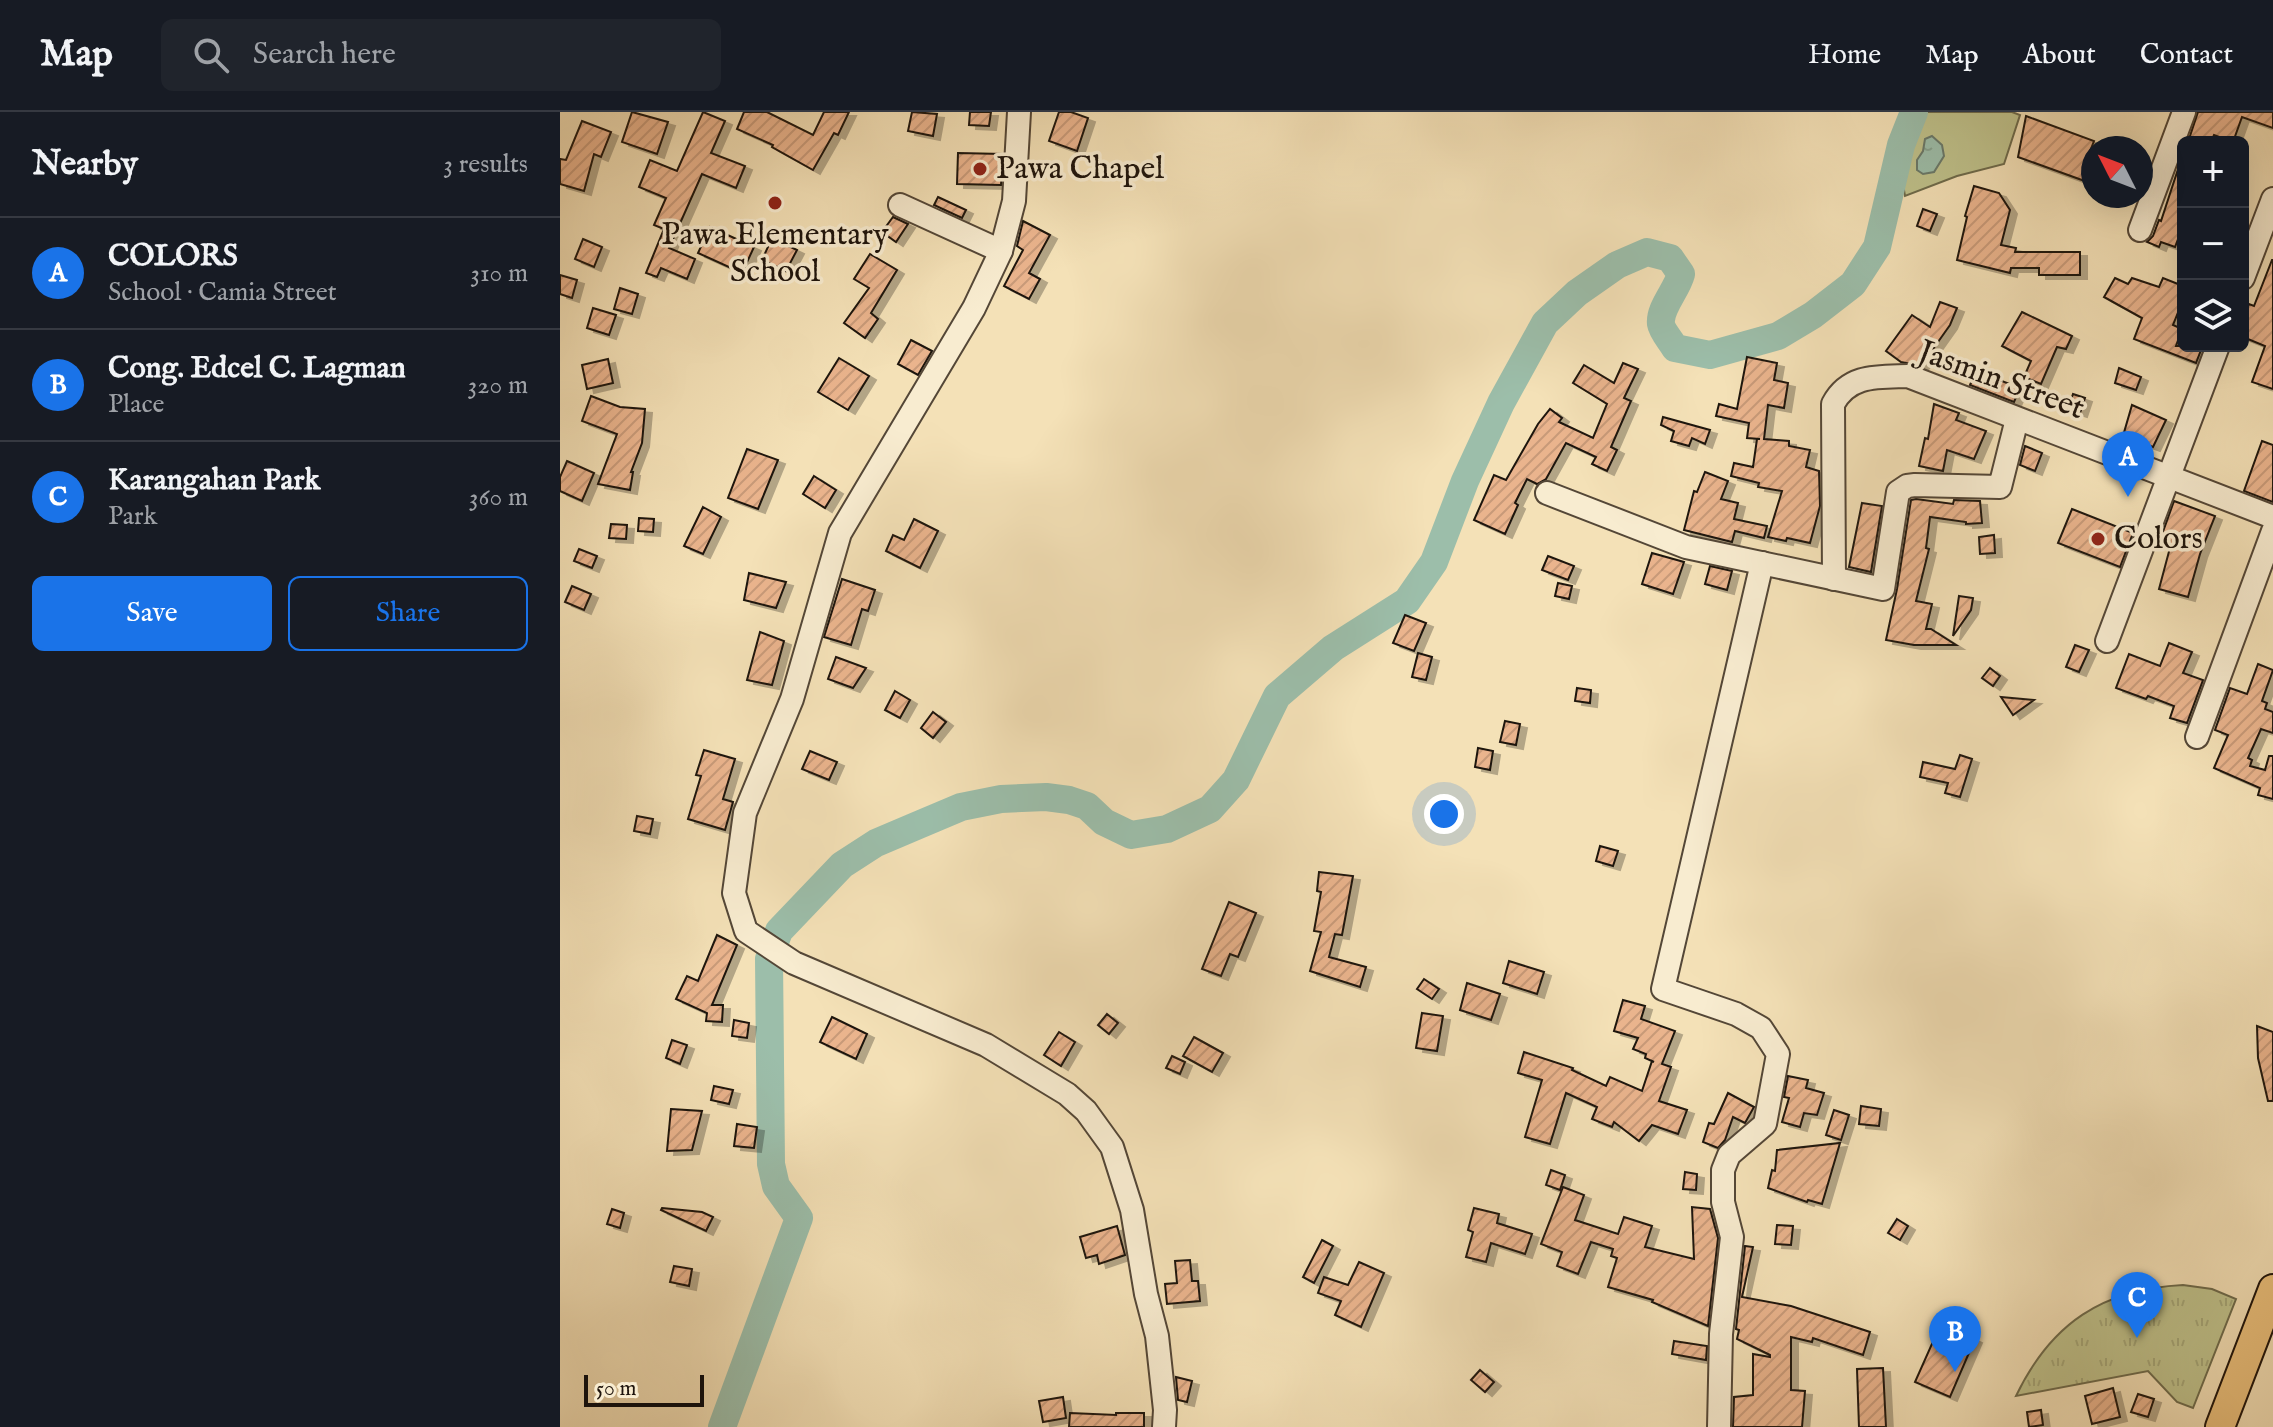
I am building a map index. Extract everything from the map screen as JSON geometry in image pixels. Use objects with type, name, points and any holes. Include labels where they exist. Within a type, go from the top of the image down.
[{"type":"main road","points":[[2220,1427],[2273,1289]]},
{"type":"street","points":[[1019,112],[1014,201],[1001,251],[967,320],[840,533],[792,699],[745,813],[734,893],[746,931],[794,963],[986,1045],[1067,1094],[1086,1111],[1112,1147],[1132,1210],[1146,1294],[1157,1336],[1164,1427]]},
{"type":"street","points":[[2140,230],[2184,112]]},
{"type":"street","points":[[2249,262],[2273,199]]},
{"type":"street","points":[[900,205],[1001,251]]},
{"type":"street","points":[[2107,641],[2216,352]]},
{"type":"street","name":"Jasmin Street","points":[[1834,579],[1831,418],[1838,394],[1860,379],[1908,376],[2273,517]]},
{"type":"street","points":[[1547,493],[1686,547],[1883,589],[1896,500],[1902,488],[1915,485],[2000,487],[2017,419]]},
{"type":"street","points":[[2197,737],[2273,531]]},
{"type":"street","points":[[1719,1427],[1721,1334],[1732,1237],[1723,1202],[1723,1170],[1729,1155],[1765,1124],[1778,1054],[1761,1028],[1736,1014],[1663,989],[1762,563]]},
{"type":"green space","points":[[1921,112],[2012,112],[2020,115],[2004,164],[1957,176],[1905,196],[1904,163]]},
{"type":"green space","points":[[2183,1285],[2212,1289],[2236,1299],[2193,1408],[2177,1402],[2148,1371],[2016,1396],[2046,1348],[2083,1315],[2128,1294]]},
{"type":"water","points":[[1932,136],[1942,145],[1944,156],[1934,172],[1923,174],[1917,170],[1917,160],[1923,151],[1925,139]]},
{"type":"building","points":[[632,112],[668,122],[657,154],[622,142]]},
{"type":"building","points":[[703,112],[725,121],[711,153],[745,166],[736,188],[702,174],[669,248],[695,259],[687,279],[661,268],[657,277],[646,273],[664,229],[654,225],[666,198],[639,187],[650,160],[677,171]]},
{"type":"building","points":[[744,112],[767,112],[813,135],[824,112],[849,112],[838,135],[834,133],[813,170],[773,145],[737,129]]},
{"type":"building","points":[[912,112],[937,114],[933,136],[908,131]]},
{"type":"building","points":[[970,112],[991,112],[989,126],[969,125]]},
{"type":"building","points":[[1059,112],[1071,112],[1088,118],[1077,151],[1049,141]]},
{"type":"building","points":[[2198,112],[2273,112],[2273,128],[2242,117],[2235,136],[2190,136]]},
{"type":"building","points":[[2026,116],[2081,136],[2081,180],[2018,157]]},
{"type":"building","points":[[582,121],[611,132],[601,157],[594,154],[584,191],[560,184],[560,159],[566,160]]},
{"type":"building","name":"Pawa Chapel","points":[[958,153],[1003,154],[1001,185],[957,184]]},
{"type":"building","points":[[2177,172],[2175,247],[2161,242],[2159,247],[2147,242],[2161,221]]},
{"type":"building","points":[[1974,186],[1999,193],[2010,210],[2001,245],[2016,248],[2015,252],[2080,252],[2080,275],[2039,275],[2039,268],[2011,268],[2010,273],[1957,260]]},
{"type":"building","points":[[938,197],[966,210],[962,218],[934,205]]},
{"type":"building","points":[[1923,209],[1937,214],[1930,231],[1917,226]]},
{"type":"building","points":[[893,217],[908,224],[896,242],[882,232]]},
{"type":"building","points":[[1023,221],[1050,235],[1029,273],[1040,279],[1029,299],[1004,286],[1023,250],[1017,246]]},
{"type":"building","points":[[710,227],[754,247],[742,273],[698,253]]},
{"type":"building","points":[[772,238],[797,250],[786,271],[762,260]]},
{"type":"building","points":[[583,239],[602,247],[594,267],[575,259]]},
{"type":"building","points":[[870,254],[897,270],[871,313],[878,319],[865,338],[844,323],[869,288],[854,279]]},
{"type":"building","points":[[2273,260],[2273,389],[2252,382],[2265,346],[2249,339],[2249,304],[2254,306]]},
{"type":"building","points":[[560,275],[577,280],[572,298],[560,294]]},
{"type":"building","points":[[2115,278],[2128,284],[2132,278],[2159,287],[2163,278],[2177,284],[2177,315],[2173,325],[2177,327],[2177,352],[2200,352],[2196,363],[2134,339],[2142,318],[2104,297]]},
{"type":"building","points":[[620,288],[638,294],[632,314],[614,309]]},
{"type":"building","points":[[1940,302],[1957,308],[1950,325],[1921,366],[1901,362],[1886,351],[1912,315],[1930,327]]},
{"type":"building","points":[[593,308],[616,315],[609,335],[587,328]]},
{"type":"building","points":[[2022,312],[2072,336],[2066,349],[2057,347],[2041,384],[2024,377],[2031,361],[2002,346]]},
{"type":"building","points":[[911,340],[932,351],[918,375],[898,364]]},
{"type":"building","points":[[1747,357],[1777,363],[1774,380],[1788,383],[1784,408],[1768,405],[1764,439],[1789,441],[1789,446],[1810,450],[1806,467],[1819,471],[1820,506],[1810,543],[1768,537],[1782,491],[1758,487],[1759,483],[1731,476],[1734,463],[1753,467],[1757,439],[1760,439],[1747,438],[1749,423],[1716,416],[1719,404],[1737,409]]},
{"type":"building","points":[[839,358],[869,376],[848,410],[818,392]]},
{"type":"building","points":[[608,359],[613,383],[587,389],[582,365]]},
{"type":"building","points":[[1623,363],[1638,369],[1624,398],[1631,401],[1611,447],[1617,450],[1607,471],[1592,464],[1596,457],[1566,443],[1546,479],[1537,484],[1527,479],[1505,534],[1474,520],[1494,475],[1506,480],[1550,409],[1562,418],[1559,422],[1593,438],[1607,404],[1573,383],[1584,365],[1614,383]]},
{"type":"building","points":[[2119,368],[2141,377],[2136,390],[2115,383]]},
{"type":"building","points":[[1976,371],[2020,388],[2014,402],[1970,385]]},
{"type":"building","points":[[2073,394],[2085,398],[2080,413],[2068,409]]},
{"type":"building","points":[[591,396],[620,407],[645,409],[642,443],[631,472],[630,490],[598,484],[617,434],[582,421]]},
{"type":"building","points":[[1934,404],[1959,413],[1956,420],[1986,431],[1974,459],[1947,450],[1943,471],[1919,466]]},
{"type":"building","points":[[2132,405],[2166,420],[2153,447],[2123,436]]},
{"type":"building","points":[[1663,417],[1710,430],[1705,444],[1692,438],[1689,446],[1671,441],[1674,431],[1661,425]]},
{"type":"building","points":[[2262,441],[2273,445],[2273,502],[2244,491]]},
{"type":"building","points":[[2025,446],[2042,453],[2035,471],[2020,465]]},
{"type":"building","points":[[747,449],[778,460],[758,509],[728,498]]},
{"type":"building","points":[[567,461],[594,473],[582,501],[560,491],[560,477]]},
{"type":"building","points":[[1705,472],[1728,481],[1721,499],[1738,503],[1734,519],[1767,526],[1764,538],[1735,531],[1732,542],[1684,530],[1694,491],[1697,492]]},
{"type":"building","points":[[814,476],[836,490],[825,508],[803,494]]},
{"type":"building","points":[[1911,500],[1953,504],[1954,500],[1980,501],[1982,523],[1966,524],[1930,517],[1926,548],[1929,549],[1916,601],[1932,604],[1926,629],[1956,645],[1914,645],[1886,640]]},
{"type":"building","points":[[2174,501],[2215,516],[2188,597],[2159,589],[2171,544],[2160,540]]},
{"type":"building","points":[[1862,503],[1882,506],[1871,572],[1849,567]]},
{"type":"building","points":[[703,507],[721,517],[703,554],[684,546]]},
{"type":"building","name":"Colors","points":[[2072,509],[2133,533],[2120,567],[2058,543]]},
{"type":"building","points":[[639,518],[654,519],[653,532],[638,531]]},
{"type":"building","points":[[914,519],[938,531],[920,568],[886,551],[893,535],[904,540]]},
{"type":"building","points":[[611,524],[627,525],[626,539],[609,538]]},
{"type":"building","points":[[1994,535],[1995,553],[1980,554],[1979,537]]},
{"type":"building","points":[[579,549],[597,556],[592,568],[574,561]]},
{"type":"building","points":[[1652,553],[1684,562],[1673,594],[1642,584]]},
{"type":"building","points":[[1548,556],[1574,566],[1568,580],[1542,570]]},
{"type":"building","points":[[1710,566],[1732,571],[1727,590],[1705,584]]},
{"type":"building","points":[[749,573],[786,582],[776,608],[744,600]]},
{"type":"building","points":[[842,579],[875,590],[868,611],[862,609],[851,645],[824,637]]},
{"type":"building","points":[[1558,583],[1572,586],[1569,599],[1555,596]]},
{"type":"building","points":[[572,586],[591,594],[584,610],[565,602]]},
{"type":"building","points":[[1959,596],[1973,598],[1971,610],[1953,636]]},
{"type":"building","points":[[1405,615],[1426,623],[1414,651],[1393,643]]},
{"type":"building","points":[[760,632],[784,641],[772,685],[747,680]]},
{"type":"building","points":[[2169,643],[2192,652],[2183,673],[2203,680],[2187,723],[2170,718],[2174,706],[2116,688],[2129,654],[2160,666]]},
{"type":"building","points":[[2075,645],[2089,650],[2079,672],[2066,667]]},
{"type":"building","points":[[1418,653],[1432,657],[1426,680],[1412,677]]},
{"type":"building","points":[[836,657],[866,668],[853,688],[828,679]]},
{"type":"building","points":[[2258,664],[2273,670],[2262,701],[2267,703],[2265,709],[2273,712],[2273,733],[2261,729],[2248,758],[2252,760],[2250,766],[2265,770],[2269,756],[2273,756],[2273,799],[2258,795],[2260,788],[2214,768],[2228,735],[2215,730],[2230,688],[2247,694]]},
{"type":"building","points":[[1990,668],[2000,676],[1993,686],[1982,678]]},
{"type":"building","points":[[1577,688],[1591,690],[1590,703],[1575,701]]},
{"type":"building","points":[[895,691],[910,700],[900,718],[885,710]]},
{"type":"building","points":[[2001,697],[2034,700],[2013,715]]},
{"type":"building","points":[[933,712],[946,722],[933,738],[921,728]]},
{"type":"building","points":[[1505,721],[1520,724],[1516,745],[1500,742]]},
{"type":"building","points":[[1478,748],[1493,751],[1490,770],[1475,767]]},
{"type":"building","points":[[704,750],[735,759],[723,799],[733,802],[725,830],[688,819],[701,776],[696,775]]},
{"type":"building","points":[[810,751],[837,762],[829,780],[802,769]]},
{"type":"building","points":[[1960,755],[1972,759],[1960,797],[1945,793],[1948,783],[1920,777],[1923,762],[1955,769]]},
{"type":"building","points":[[637,816],[653,819],[650,834],[634,831]]},
{"type":"building","points":[[1600,846],[1618,851],[1613,866],[1596,861]]},
{"type":"building","points":[[1319,872],[1353,876],[1342,935],[1335,934],[1329,957],[1366,967],[1360,987],[1310,971],[1321,932],[1314,931],[1321,892],[1317,891]]},
{"type":"building","points":[[1229,902],[1256,913],[1238,957],[1230,954],[1221,976],[1202,969]]},
{"type":"building","points":[[717,935],[737,945],[712,1005],[723,1005],[722,1022],[706,1021],[707,1013],[676,999],[687,976],[698,981]]},
{"type":"building","points":[[1509,961],[1544,972],[1537,994],[1503,983]]},
{"type":"building","points":[[1424,979],[1439,989],[1432,999],[1417,989]]},
{"type":"building","points":[[1467,983],[1500,994],[1491,1020],[1460,1010]]},
{"type":"building","points":[[1623,1000],[1645,1006],[1641,1019],[1675,1031],[1662,1064],[1671,1067],[1659,1101],[1687,1110],[1678,1134],[1652,1125],[1639,1141],[1614,1122],[1612,1127],[1592,1119],[1597,1107],[1566,1093],[1550,1144],[1525,1137],[1542,1080],[1518,1073],[1524,1052],[1573,1068],[1606,1086],[1610,1077],[1642,1091],[1652,1061],[1645,1058],[1646,1054],[1633,1049],[1638,1038],[1614,1031]]},
{"type":"building","points":[[1422,1013],[1443,1016],[1437,1051],[1416,1048]]},
{"type":"building","points":[[1107,1014],[1118,1023],[1109,1034],[1098,1025]]},
{"type":"building","points":[[832,1017],[867,1034],[856,1059],[820,1042]]},
{"type":"building","points":[[734,1020],[749,1023],[747,1038],[732,1036]]},
{"type":"building","points":[[2257,1026],[2273,1032],[2273,1101],[2268,1101],[2258,1058]]},
{"type":"building","points":[[1059,1032],[1075,1042],[1061,1066],[1044,1055]]},
{"type":"building","points":[[1194,1037],[1223,1053],[1212,1072],[1183,1056]]},
{"type":"building","points":[[672,1040],[687,1045],[680,1064],[666,1058]]},
{"type":"building","points":[[1172,1056],[1185,1062],[1180,1074],[1166,1068]]},
{"type":"building","points":[[1788,1076],[1808,1080],[1806,1088],[1824,1093],[1817,1115],[1804,1113],[1800,1127],[1782,1122],[1789,1098],[1784,1097]]},
{"type":"building","points":[[714,1086],[733,1090],[729,1104],[711,1100]]},
{"type":"building","points":[[1728,1093],[1754,1107],[1745,1123],[1733,1117],[1725,1140],[1718,1148],[1703,1142],[1709,1123],[1714,1124]]},
{"type":"building","points":[[1861,1106],[1881,1109],[1879,1126],[1859,1124]]},
{"type":"building","points":[[671,1109],[702,1111],[692,1150],[667,1151]]},
{"type":"building","points":[[1834,1110],[1849,1115],[1841,1140],[1826,1135]]},
{"type":"building","points":[[737,1124],[757,1127],[754,1148],[734,1146]]},
{"type":"building","points":[[1840,1143],[1822,1204],[1768,1188],[1772,1170],[1775,1171],[1777,1150]]},
{"type":"building","points":[[1551,1170],[1565,1175],[1560,1190],[1546,1185]]},
{"type":"building","points":[[1685,1172],[1697,1174],[1696,1190],[1683,1189]]},
{"type":"building","points":[[1563,1187],[1584,1195],[1575,1220],[1618,1234],[1624,1217],[1652,1226],[1645,1247],[1694,1259],[1692,1207],[1710,1209],[1718,1238],[1708,1326],[1653,1300],[1608,1287],[1617,1258],[1611,1256],[1613,1249],[1591,1242],[1578,1274],[1557,1266],[1562,1252],[1541,1244]]},
{"type":"building","points":[[662,1208],[702,1212],[713,1217],[706,1231]]},
{"type":"building","points":[[1474,1208],[1499,1214],[1497,1223],[1532,1234],[1525,1254],[1491,1243],[1486,1262],[1466,1257],[1473,1232],[1468,1230]]},
{"type":"building","points":[[612,1209],[624,1213],[620,1228],[607,1224]]},
{"type":"building","points":[[1897,1219],[1908,1226],[1900,1240],[1888,1233]]},
{"type":"building","points":[[1777,1225],[1793,1226],[1791,1245],[1775,1244]]},
{"type":"building","points":[[1117,1226],[1125,1255],[1099,1264],[1097,1255],[1086,1258],[1080,1237]]},
{"type":"building","points":[[1322,1240],[1333,1246],[1314,1283],[1303,1277]]},
{"type":"building","points":[[1745,1246],[1753,1247],[1742,1297],[1791,1306],[1870,1332],[1863,1355],[1813,1338],[1812,1342],[1791,1337],[1791,1390],[1805,1391],[1802,1427],[1733,1427],[1734,1397],[1753,1395],[1753,1354],[1770,1357],[1737,1339]]},
{"type":"building","points":[[1190,1260],[1192,1281],[1198,1281],[1200,1301],[1167,1304],[1165,1284],[1177,1283],[1175,1261]]},
{"type":"building","points":[[1359,1262],[1384,1273],[1361,1327],[1335,1315],[1341,1301],[1318,1293],[1324,1277],[1348,1285]]},
{"type":"building","points":[[674,1266],[692,1269],[689,1286],[670,1282]]},
{"type":"building","points":[[1951,1328],[1975,1339],[1950,1397],[1915,1382],[1935,1337],[1945,1342]]},
{"type":"building","points":[[1674,1341],[1707,1346],[1706,1360],[1672,1354]]},
{"type":"building","points":[[1883,1368],[1886,1427],[1859,1427],[1857,1369]]},
{"type":"building","points":[[1480,1370],[1494,1382],[1485,1392],[1471,1380]]},
{"type":"building","points":[[1176,1377],[1192,1381],[1187,1402],[1178,1400]]},
{"type":"building","points":[[2113,1388],[2120,1417],[2092,1424],[2085,1396]]},
{"type":"building","points":[[2138,1394],[2154,1399],[2148,1417],[2131,1412]]},
{"type":"building","points":[[1063,1397],[1066,1418],[1043,1422],[1039,1401]]},
{"type":"building","points":[[2041,1410],[2043,1425],[2029,1427],[2027,1412]]},
{"type":"building","points":[[1070,1413],[1144,1413],[1144,1427],[1069,1427]]},
{"type":"waterway","points":[[722,1427],[799,1218],[776,1186],[771,1164],[769,959],[779,931],[842,865],[876,843],[961,807],[1001,799],[1046,797],[1069,800],[1087,806],[1104,822],[1131,835],[1167,829],[1210,809],[1236,780],[1277,696],[1333,648],[1407,601],[1434,562],[1465,481],[1501,403],[1545,323],[1577,293],[1617,265],[1647,252],[1670,258],[1681,274],[1661,318],[1663,330],[1675,348],[1710,355],[1778,336],[1813,315],[1853,284],[1877,247],[1901,145],[1914,112]]},
{"type":"place","name":"Pawa Chapel","points":[[980,169]]},
{"type":"place","name":"Pawa Elementary School","points":[[775,203]]},
{"type":"place","name":"COLORS","points":[[2128,497]]},
{"type":"place","name":"Colors","points":[[2098,539]]},
{"type":"place","name":"Karangahan Park","points":[[2137,1338]]},
{"type":"place","name":"Cong. Edcel C. Lagman","points":[[1955,1372]]}]
